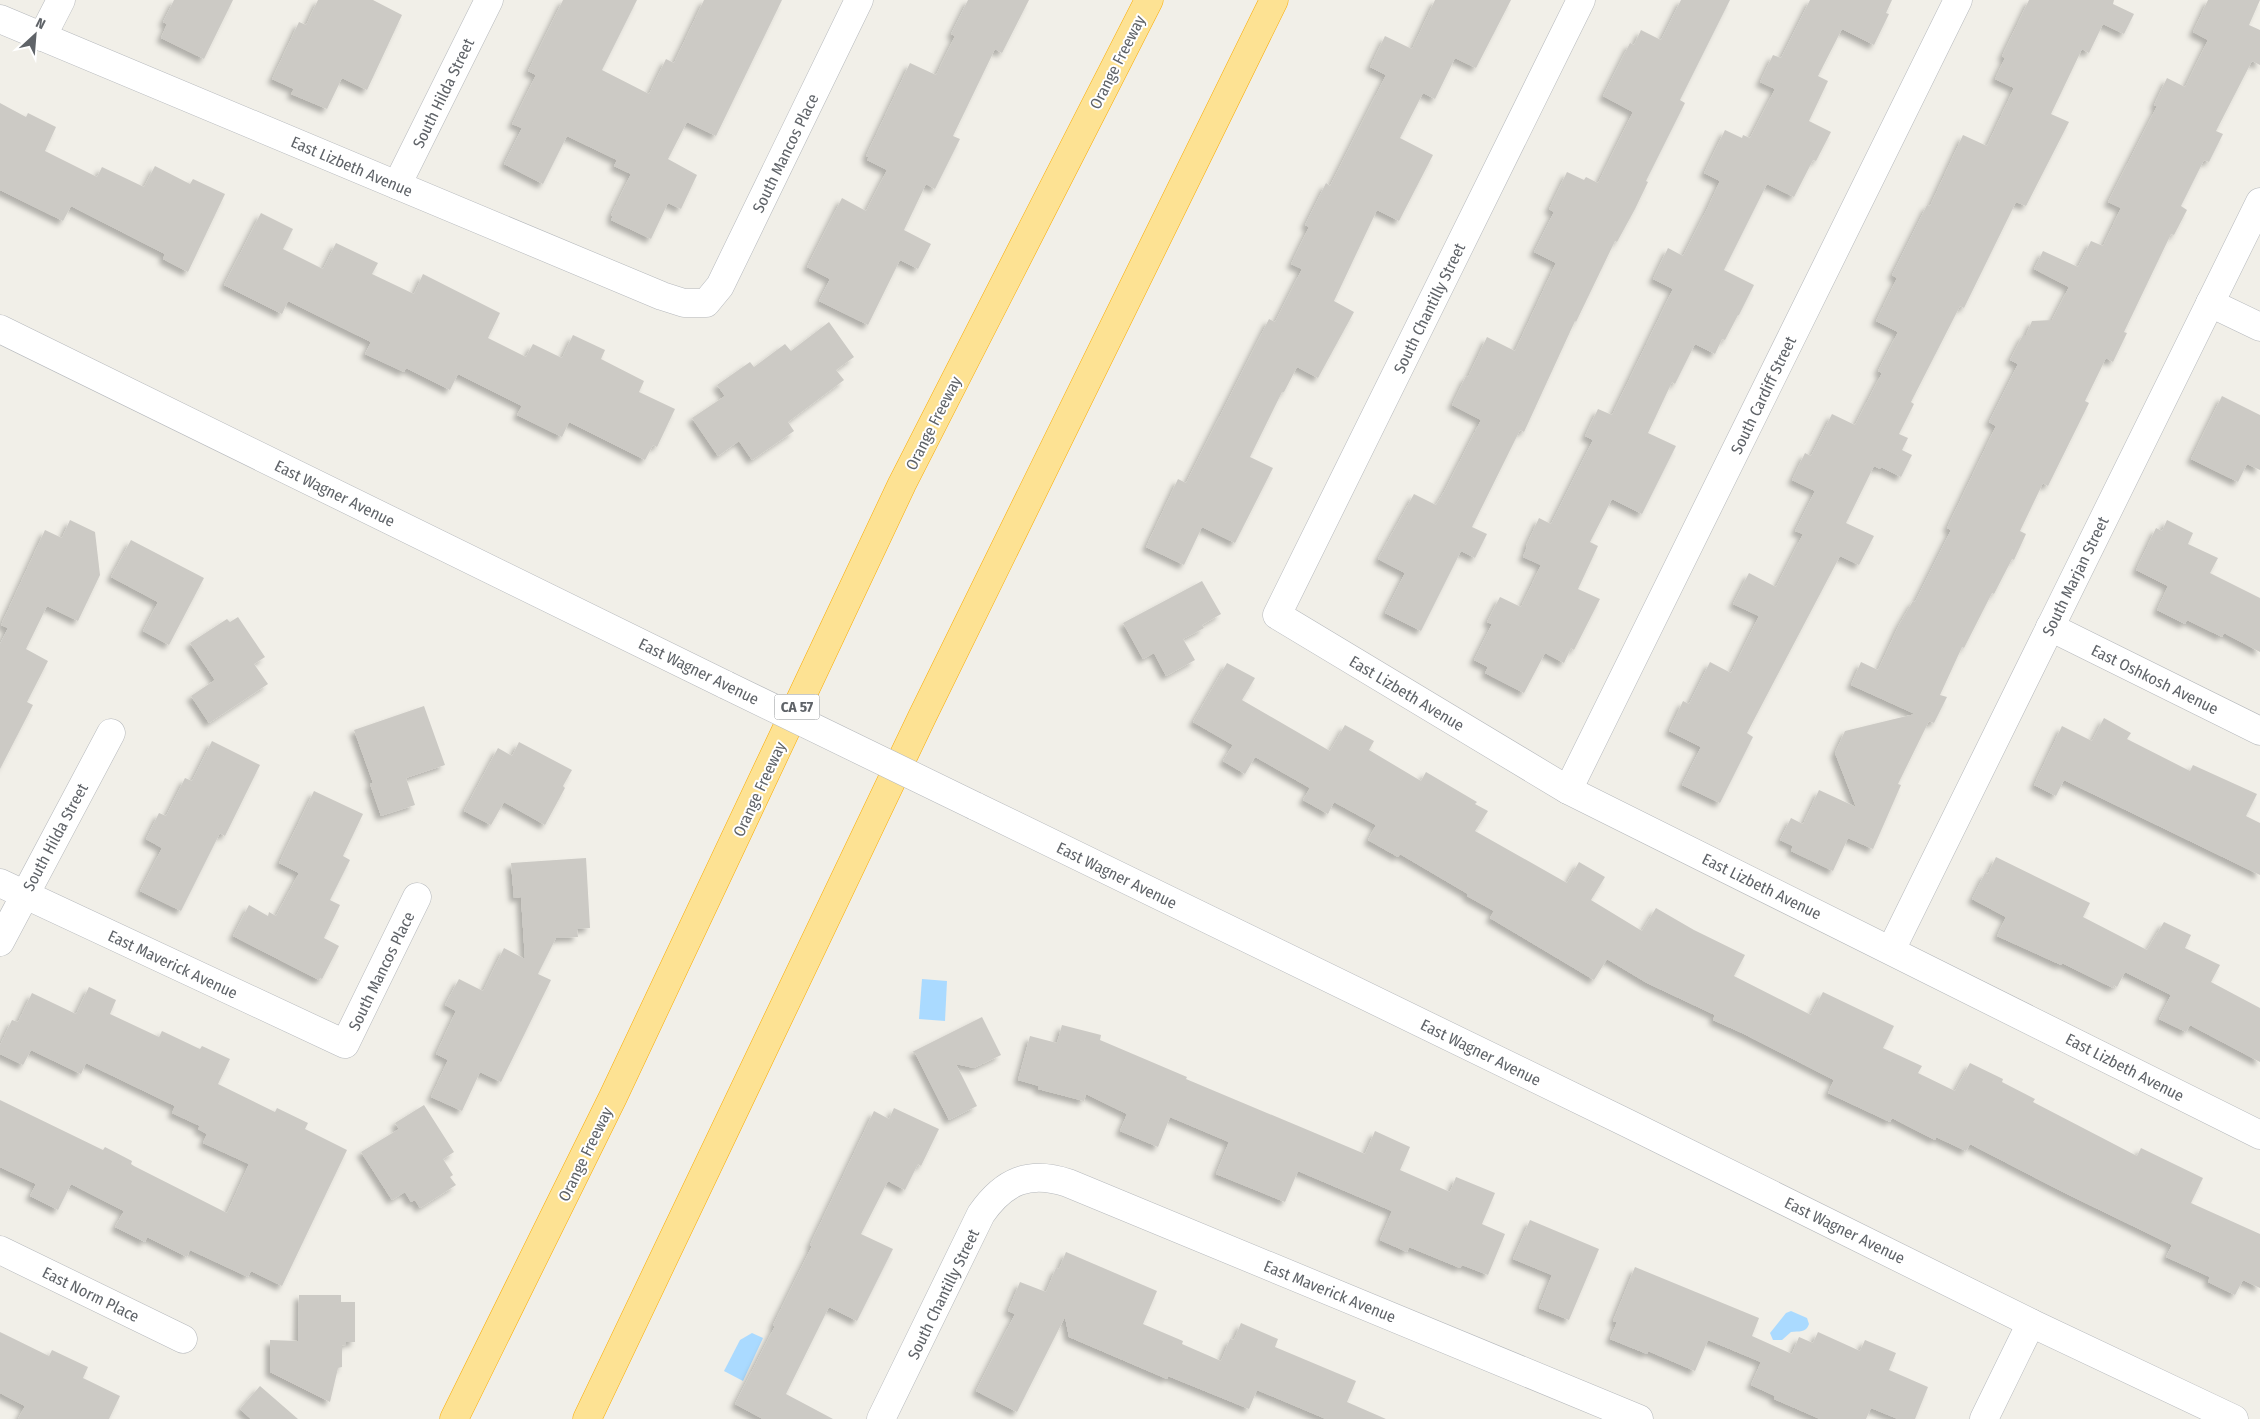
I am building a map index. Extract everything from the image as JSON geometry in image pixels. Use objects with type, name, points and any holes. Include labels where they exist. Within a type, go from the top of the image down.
[{"type":"highway","name":"Orange Freeway","points":[[454,1419],[613,1097],[902,484],[1149,0]]},
{"type":"highway","points":[[587,1419],[918,726],[1274,0]]},
{"type":"street","points":[[42,37],[61,0]]},
{"type":"street","name":"South Hilda Street","points":[[397,185],[489,0]]},
{"type":"street","name":"South Mancos Place","points":[[706,303],[720,286],[860,0]]},
{"type":"street","name":"South Chantilly Street","points":[[1277,615],[1581,0]]},
{"type":"street","name":"South Cardiff Street","points":[[1568,790],[1958,0]]},
{"type":"street","name":"East Lizbeth Avenue","points":[[0,20],[662,296],[684,303],[706,303]]},
{"type":"street","name":"South Marjan Street","points":[[1891,950],[2260,202]]},
{"type":"street","points":[[2210,303],[2260,328]]},
{"type":"street","name":"East Wagner Avenue","points":[[0,329],[726,685],[1618,1118],[2031,1322],[2234,1419]]},
{"type":"street","name":"East Lizbeth Avenue","points":[[1277,615],[1568,790],[2260,1135]]},
{"type":"street","name":"East Oshkosh Avenue","points":[[2050,627],[2260,731]]},
{"type":"street","name":"South Hilda Street","points":[[0,942],[12,889],[111,733]]},
{"type":"street","name":"East Maverick Avenue","points":[[12,889],[345,1044]]},
{"type":"street","name":"South Mancos Place","points":[[345,1044],[417,897]]},
{"type":"street","name":"East Maverick Avenue","points":[[1018,1180],[1041,1177],[1068,1183],[1639,1419]]},
{"type":"street","name":"South Chantilly Street","points":[[882,1419],[981,1214],[998,1193],[1018,1180]]},
{"type":"street","name":"East Norm Place","points":[[0,1250],[183,1339]]},
{"type":"street","points":[[1984,1419],[2031,1322]]},
{"type":"water","points":[[922,979],[947,981],[945,1021],[919,1019]]},
{"type":"water","points":[[1791,1311],[1807,1318],[1808,1327],[1802,1331],[1791,1332],[1782,1340],[1773,1340],[1770,1333],[1786,1313]]},
{"type":"water","points":[[752,1333],[763,1338],[743,1381],[724,1371],[740,1340]]},
{"type":"building","points":[[174,0],[233,0],[204,59],[161,38],[167,24],[163,22]]},
{"type":"building","points":[[318,0],[373,0],[402,15],[367,90],[342,78],[327,109],[291,94],[294,89],[272,79],[299,22],[306,25]]},
{"type":"building","points":[[563,0],[637,0],[602,70],[649,94],[666,59],[674,63],[704,0],[782,0],[716,136],[687,122],[668,159],[697,175],[681,209],[668,203],[651,239],[611,220],[613,216],[611,215],[631,174],[614,166],[617,160],[567,136],[543,184],[504,164],[522,128],[512,124],[536,75],[528,71]]},
{"type":"building","points":[[968,0],[1029,0],[1002,53],[995,49],[953,136],[960,139],[935,189],[926,184],[904,230],[931,244],[918,269],[900,260],[868,325],[819,301],[830,279],[807,267],[842,198],[866,211],[887,170],[867,160],[869,157],[866,156],[910,63],[936,75],[955,36],[951,34]]},
{"type":"building","points":[[1435,0],[1511,0],[1476,68],[1455,58],[1435,99],[1423,93],[1400,138],[1433,155],[1399,221],[1377,210],[1334,301],[1354,312],[1318,378],[1297,367],[1284,392],[1282,392],[1250,457],[1273,468],[1235,543],[1202,527],[1184,565],[1146,547],[1178,479],[1186,483],[1269,319],[1275,322],[1302,269],[1291,264],[1309,227],[1305,225],[1326,183],[1330,186],[1386,75],[1370,67],[1385,36],[1412,49]]},
{"type":"building","points":[[1681,0],[1730,0],[1680,100],[1685,103],[1646,181],[1648,182],[1635,209],[1617,242],[1615,241],[1575,321],[1524,432],[1520,430],[1472,527],[1487,534],[1475,558],[1461,551],[1421,631],[1385,613],[1405,573],[1378,559],[1414,494],[1436,505],[1444,492],[1481,420],[1452,405],[1487,337],[1515,351],[1556,263],[1534,252],[1554,212],[1549,209],[1567,172],[1584,180],[1586,177],[1598,183],[1633,112],[1603,96],[1630,43],[1634,45],[1641,30],[1661,40]]},
{"type":"building","points":[[1810,0],[1892,0],[1886,13],[1889,14],[1874,45],[1842,29],[1818,76],[1828,81],[1809,121],[1831,132],[1816,161],[1813,160],[1794,197],[1767,184],[1724,270],[1754,285],[1725,340],[1722,339],[1715,354],[1695,344],[1675,384],[1672,382],[1648,433],[1676,446],[1642,514],[1612,499],[1590,542],[1598,546],[1578,589],[1600,599],[1574,650],[1571,648],[1564,663],[1545,653],[1524,693],[1485,673],[1488,667],[1474,660],[1492,624],[1487,622],[1500,597],[1521,607],[1541,565],[1523,557],[1539,518],[1551,524],[1593,440],[1585,436],[1598,409],[1612,415],[1673,289],[1653,279],[1668,248],[1683,256],[1708,207],[1720,181],[1704,173],[1725,130],[1742,138],[1743,135],[1750,138],[1775,89],[1760,82],[1773,55],[1781,58]]},
{"type":"building","points":[[2029,0],[2114,0],[2113,4],[2134,14],[2124,34],[2103,24],[2089,53],[2082,49],[2051,114],[2069,122],[2026,206],[2016,202],[1964,308],[1960,306],[1911,402],[1914,404],[1899,434],[1908,438],[1902,450],[1912,455],[1901,477],[1881,467],[1880,469],[1874,466],[1846,523],[1874,536],[1859,565],[1840,556],[1747,733],[1753,737],[1720,803],[1682,785],[1701,747],[1669,731],[1683,701],[1689,704],[1710,662],[1731,673],[1759,616],[1733,604],[1749,573],[1776,587],[1803,534],[1795,531],[1815,491],[1792,480],[1805,453],[1811,456],[1832,414],[1855,425],[1882,373],[1878,371],[1898,332],[1876,321],[1897,278],[1892,275],[1927,205],[1930,206],[1963,135],[1987,146],[2014,88],[1995,79],[2005,58],[2002,56]]},
{"type":"building","points":[[2208,0],[2260,0],[2249,25],[2260,30],[2260,65],[2252,61],[2216,131],[2223,134],[2209,162],[2204,160],[2181,206],[2187,210],[2174,235],[2171,234],[2124,332],[2127,333],[2113,362],[2106,358],[2085,401],[2089,403],[2048,486],[2043,483],[2020,531],[2026,534],[2014,560],[2012,559],[1994,594],[1992,593],[1964,648],[1962,647],[1940,695],[1947,697],[1934,723],[1929,721],[1898,784],[1901,785],[1873,849],[1848,838],[1833,871],[1791,851],[1793,846],[1780,840],[1791,818],[1803,824],[1819,790],[1856,807],[1835,753],[1845,731],[1915,714],[1851,685],[1861,662],[1878,670],[1899,625],[1913,601],[1915,602],[1951,530],[1947,528],[1996,426],[1989,422],[2018,364],[2010,360],[2023,335],[2026,335],[2032,321],[2052,320],[2069,287],[2034,269],[2043,251],[2078,267],[2091,241],[2103,246],[2121,208],[2108,202],[2157,106],[2154,105],[2167,78],[2185,87],[2208,40],[2193,32]]},
{"type":"building","points":[[0,103],[26,117],[28,113],[56,127],[45,151],[97,177],[102,167],[144,187],[155,166],[190,184],[193,179],[225,194],[188,272],[163,259],[165,254],[71,206],[63,221],[0,190]]},
{"type":"building","points":[[261,213],[293,229],[283,249],[323,269],[336,243],[378,263],[372,274],[414,294],[423,274],[500,313],[488,338],[526,357],[533,344],[562,358],[573,335],[605,350],[601,359],[644,381],[639,392],[675,409],[657,447],[653,445],[645,460],[569,422],[562,437],[517,415],[522,406],[458,374],[450,390],[406,368],[404,372],[365,354],[371,342],[288,301],[282,314],[224,285]]},
{"type":"building","points":[[829,322],[854,357],[836,370],[844,380],[788,422],[794,431],[752,460],[739,441],[718,456],[692,418],[725,396],[717,385],[750,362],[754,367],[785,344],[791,351]]},
{"type":"building","points":[[2222,396],[2260,415],[2260,470],[2247,464],[2238,482],[2191,459]]},
{"type":"building","points":[[70,520],[95,532],[100,575],[78,621],[47,606],[26,649],[48,661],[27,702],[33,705],[0,769],[0,644],[8,628],[1,625],[45,530],[62,538]]},
{"type":"building","points":[[2167,520],[2193,533],[2188,544],[2218,558],[2210,573],[2260,598],[2260,652],[2224,633],[2222,637],[2187,620],[2185,624],[2157,610],[2168,586],[2136,570],[2156,528],[2162,531]]},
{"type":"building","points":[[131,540],[204,578],[169,645],[143,631],[158,602],[111,577]]},
{"type":"building","points":[[1202,581],[1221,614],[1202,625],[1204,628],[1183,639],[1195,660],[1166,676],[1154,653],[1143,659],[1123,623]]},
{"type":"building","points":[[238,617],[265,657],[254,664],[268,684],[209,723],[191,696],[215,680],[190,643],[227,619],[230,622]]},
{"type":"building","points":[[1227,663],[1255,678],[1242,700],[1330,751],[1345,725],[1374,741],[1369,750],[1421,781],[1426,772],[1477,802],[1475,804],[1488,811],[1475,831],[1567,883],[1579,862],[1605,877],[1591,900],[1642,931],[1656,908],[1694,930],[1745,955],[1734,976],[1811,1015],[1823,992],[1894,1026],[1883,1048],[1922,1066],[1918,1073],[1955,1091],[1970,1063],[2003,1079],[2002,1082],[2035,1099],[2033,1102],[2137,1156],[2141,1148],[2203,1178],[2191,1203],[2260,1234],[2260,1288],[2243,1280],[2235,1295],[2208,1282],[2210,1277],[2166,1257],[2172,1245],[1970,1144],[1966,1151],[1936,1137],[1935,1140],[1892,1118],[1890,1122],[1828,1093],[1834,1080],[1713,1020],[1715,1015],[1647,983],[1607,959],[1594,980],[1490,918],[1494,911],[1467,896],[1468,894],[1400,854],[1398,857],[1368,840],[1376,825],[1334,802],[1328,814],[1303,800],[1310,788],[1255,757],[1245,774],[1223,761],[1233,745],[1193,722]]},
{"type":"building","points":[[424,706],[445,765],[406,778],[415,805],[381,816],[370,784],[373,783],[354,730]]},
{"type":"building","points":[[2104,718],[2131,733],[2127,739],[2190,771],[2193,765],[2257,794],[2246,816],[2260,823],[2260,875],[2064,780],[2056,796],[2034,785],[2062,726],[2092,741]]},
{"type":"building","points":[[212,741],[260,765],[225,836],[220,833],[181,911],[140,891],[162,848],[146,839],[159,813],[166,816],[185,778],[192,781]]},
{"type":"building","points":[[519,742],[572,770],[563,786],[565,788],[545,825],[504,802],[491,825],[464,811],[498,748],[512,756]]},
{"type":"building","points":[[314,791],[363,814],[343,856],[350,860],[330,900],[340,905],[324,938],[339,946],[322,979],[320,978],[319,980],[233,936],[249,905],[268,916],[269,912],[276,916],[299,873],[279,863]]},
{"type":"building","points":[[1996,857],[2090,903],[2083,917],[2147,950],[2164,922],[2191,935],[2185,948],[2220,965],[2211,982],[2260,1008],[2260,1062],[2190,1025],[2186,1032],[2159,1019],[2171,995],[2125,972],[2117,987],[2114,985],[2113,988],[2062,963],[2061,965],[1997,936],[2006,917],[1972,899],[1985,873],[1988,874]]},
{"type":"building","points":[[586,858],[590,928],[577,929],[578,937],[556,938],[538,974],[551,980],[501,1082],[480,1072],[462,1111],[431,1097],[448,1060],[436,1054],[456,1011],[445,1005],[459,979],[483,991],[504,948],[525,959],[521,897],[514,898],[511,863]]},
{"type":"building","points":[[89,987],[116,1000],[110,1014],[159,1037],[162,1031],[200,1049],[202,1046],[230,1059],[218,1084],[275,1112],[277,1108],[308,1123],[305,1129],[347,1150],[282,1286],[251,1271],[248,1277],[190,1250],[187,1257],[147,1237],[145,1242],[115,1227],[124,1211],[71,1184],[58,1210],[30,1196],[36,1184],[0,1167],[0,1100],[103,1150],[105,1147],[132,1161],[131,1164],[134,1166],[227,1213],[249,1164],[203,1143],[207,1134],[198,1129],[200,1126],[172,1113],[175,1106],[86,1063],[81,1074],[31,1050],[23,1065],[0,1054],[0,1045],[12,1020],[18,1022],[32,993],[76,1014]]},
{"type":"building","points":[[982,1017],[1001,1055],[974,1068],[956,1064],[977,1106],[949,1120],[915,1053],[912,1052]]},
{"type":"building","points":[[1062,1025],[1101,1035],[1100,1040],[1187,1077],[1186,1079],[1365,1154],[1375,1131],[1410,1147],[1400,1170],[1450,1192],[1456,1177],[1495,1193],[1482,1224],[1505,1234],[1488,1275],[1462,1265],[1460,1268],[1409,1247],[1407,1252],[1380,1240],[1392,1211],[1298,1171],[1285,1202],[1216,1174],[1229,1142],[1170,1117],[1158,1147],[1120,1131],[1127,1114],[1086,1094],[1084,1101],[1038,1089],[1039,1086],[1018,1080],[1030,1036],[1057,1043]]},
{"type":"building","points":[[424,1105],[454,1152],[443,1159],[453,1175],[450,1177],[456,1185],[420,1208],[415,1200],[411,1202],[405,1192],[392,1200],[361,1152],[399,1129],[395,1123]]},
{"type":"building","points":[[894,1108],[939,1129],[921,1166],[918,1164],[905,1190],[888,1181],[861,1234],[893,1249],[857,1321],[829,1307],[786,1394],[833,1419],[763,1419],[735,1404],[775,1326],[773,1325],[812,1246],[810,1245],[874,1111],[889,1119]]},
{"type":"building","points":[[1530,1220],[1599,1249],[1569,1320],[1539,1308],[1552,1275],[1513,1259]]},
{"type":"building","points":[[1066,1252],[1157,1291],[1143,1324],[1183,1341],[1182,1344],[1221,1361],[1230,1339],[1234,1340],[1241,1323],[1278,1339],[1275,1347],[1356,1381],[1347,1402],[1386,1419],[1326,1419],[1257,1390],[1249,1409],[1168,1376],[1167,1379],[1069,1337],[1065,1317],[1017,1412],[976,1391],[1015,1314],[1008,1311],[1020,1282],[1046,1292],[1056,1268],[1059,1269]]},
{"type":"building","points":[[1635,1267],[1759,1318],[1752,1336],[1792,1354],[1799,1337],[1813,1343],[1818,1332],[1860,1351],[1865,1340],[1896,1353],[1889,1370],[1928,1387],[1915,1419],[1898,1419],[1871,1408],[1866,1419],[1820,1419],[1774,1399],[1775,1396],[1751,1385],[1761,1362],[1708,1340],[1695,1371],[1648,1351],[1647,1354],[1610,1339],[1617,1322],[1613,1321]]},
{"type":"building","points":[[299,1295],[341,1295],[341,1302],[355,1302],[355,1342],[346,1342],[346,1346],[342,1345],[342,1367],[338,1368],[330,1402],[270,1372],[270,1340],[298,1341]]},
{"type":"building","points":[[0,1332],[49,1356],[52,1350],[88,1367],[83,1378],[120,1396],[109,1419],[18,1419],[25,1406],[0,1393]]},
{"type":"building","points":[[260,1386],[298,1419],[251,1419],[240,1409]]}]
